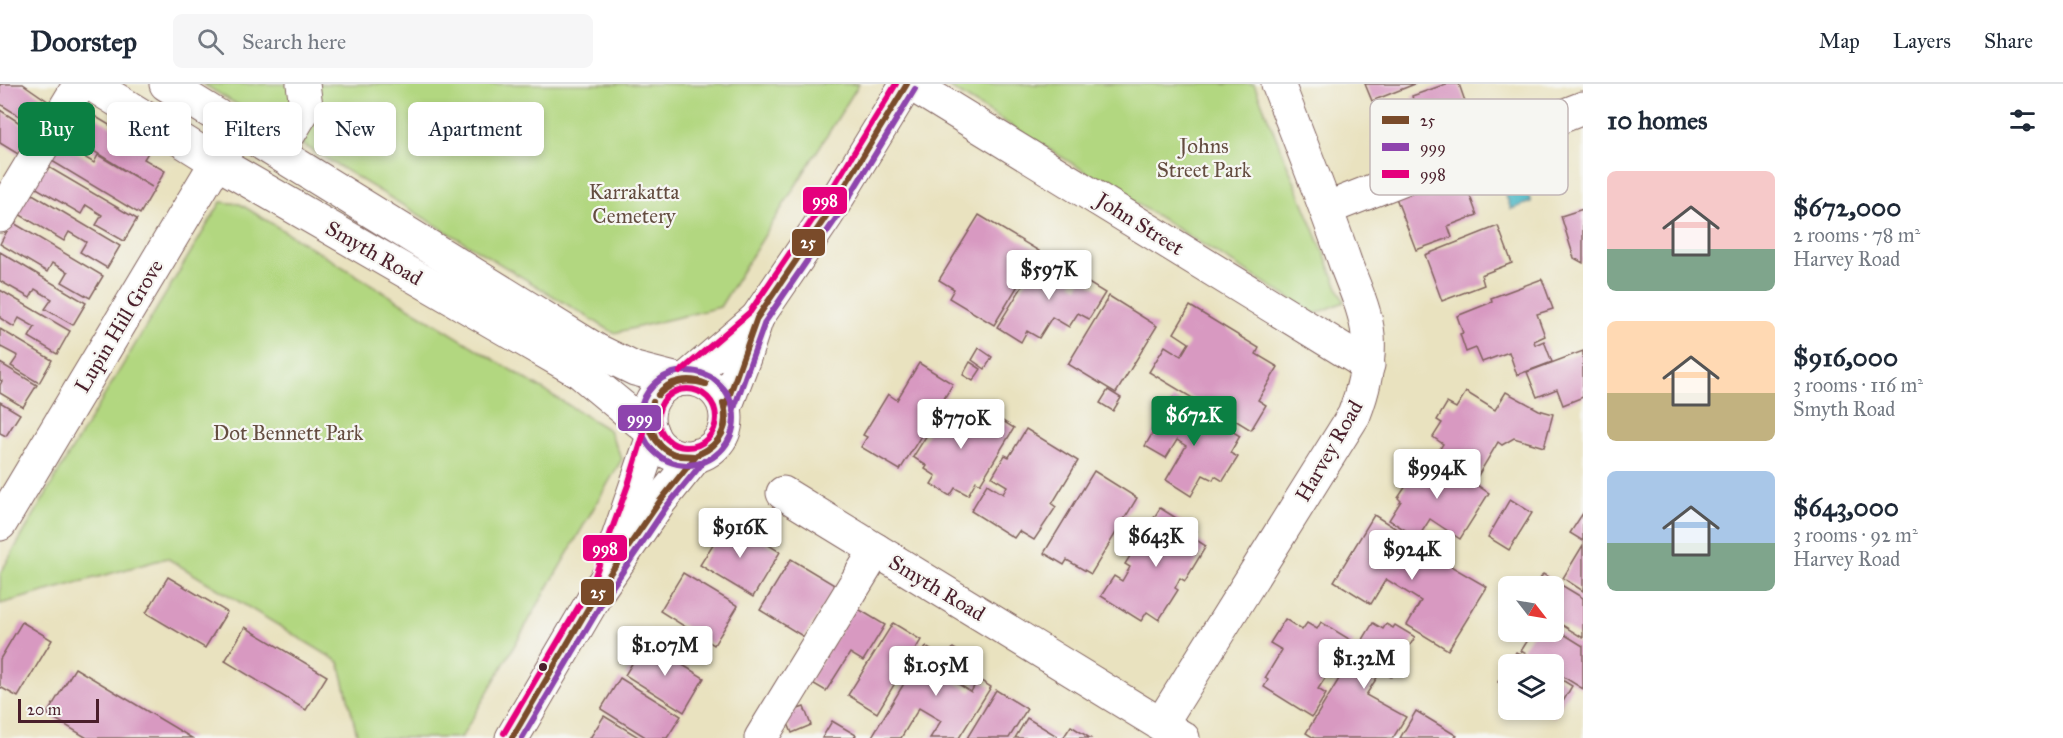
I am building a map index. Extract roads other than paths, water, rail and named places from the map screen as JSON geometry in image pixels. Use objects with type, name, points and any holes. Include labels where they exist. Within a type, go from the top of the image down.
[{"type":"main road","points":[[0,216],[80,84]]},
{"type":"main road","name":"Smyth Road","points":[[91,84],[218,163],[580,372],[652,433]]},
{"type":"main road","name":"Smyth Road","points":[[166,84],[203,106]]},
{"type":"main road","points":[[302,113],[306,106],[303,84]]},
{"type":"main road","points":[[725,408],[757,318],[827,215],[909,84]]},
{"type":"main road","name":"John Street","points":[[909,84],[1368,365]]},
{"type":"main road","name":"Harvey Road","points":[[1172,731],[1354,415],[1363,393],[1368,365],[1368,333],[1359,302],[1335,232],[1278,84]]},
{"type":"main road","points":[[1568,114],[1583,108]]},
{"type":"main road","name":"Lupin Hill Grove","points":[[0,524],[223,156]]},
{"type":"main road","name":"Smyth Road","points":[[284,156],[596,350],[635,369],[682,380]]},
{"type":"main road","points":[[1336,205],[1370,192]]},
{"type":"main road","points":[[682,380],[697,380],[715,390],[725,408],[724,432],[708,450],[697,455],[677,455],[659,445],[652,433],[649,418],[656,394],[666,386],[682,380],[757,318]]},
{"type":"main road","points":[[600,588],[637,488],[652,433]]},
{"type":"main road","points":[[512,738],[600,588],[660,501],[697,455]]},
{"type":"main road","name":"Smyth Road","points":[[783,493],[1172,731]]},
{"type":"main road","points":[[770,735],[876,550]]},
{"type":"water","points":[[1506,195],[1528,195],[1531,202],[1511,209]]},
{"type":"park label","name":"Johns Street Park","points":[[1204,158]]},
{"type":"park label","name":"Karrakatta Cemetery","points":[[634,204]]},
{"type":"park label","name":"Dot Bennett Park","points":[[288,433]]}]
